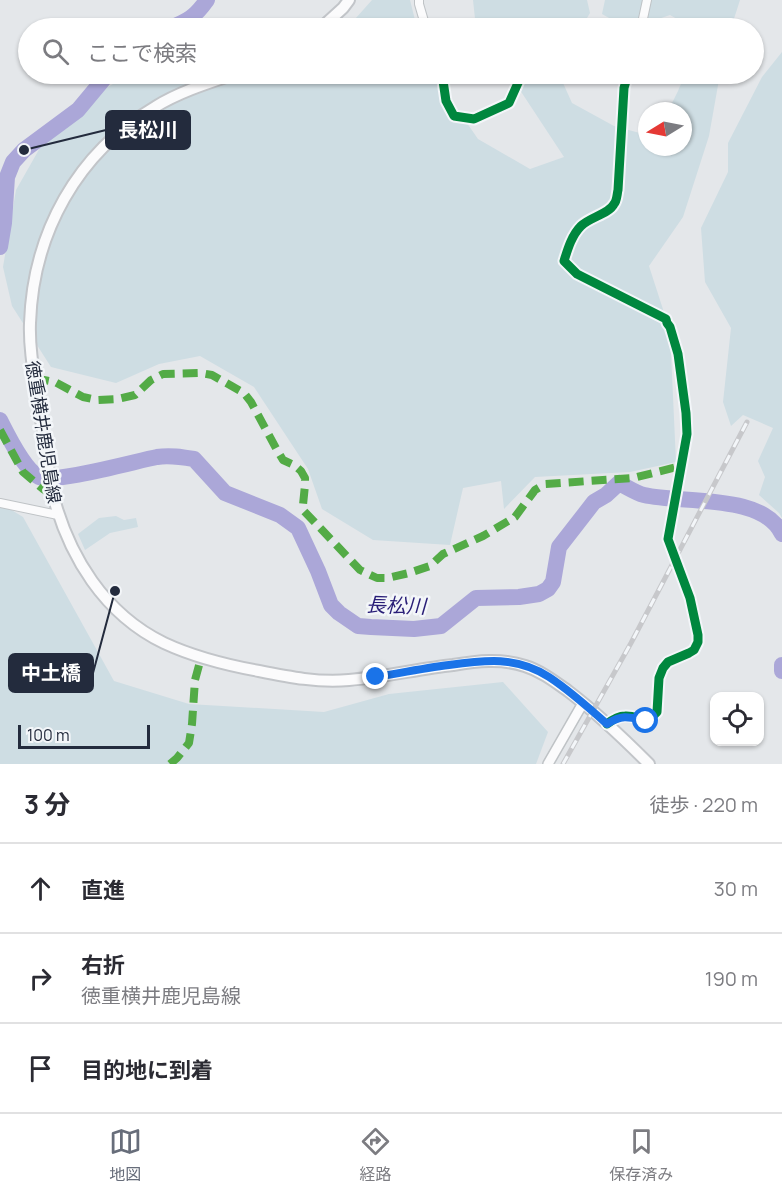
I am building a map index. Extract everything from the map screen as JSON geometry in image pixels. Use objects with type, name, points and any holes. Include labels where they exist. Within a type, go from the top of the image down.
[{"type":"main road","points":[[332,18],[349,0]]},
{"type":"main road","name":"徳重横井鹿児島線","points":[[208,84],[155,106],[114,138],[93,158],[78,177],[48,229],[33,282],[30,323],[31,351],[53,495],[58,515],[76,556],[93,584],[122,615],[162,642],[201,658],[236,667],[300,679],[332,681],[376,677],[486,660],[506,661],[526,666],[548,676],[583,703],[649,764]]},
{"type":"street","points":[[419,0],[423,18]]},
{"type":"street","points":[[644,18],[648,0]]},
{"type":"street","points":[[443,84],[446,101],[454,116],[474,119],[508,103],[517,84]]},
{"type":"street","points":[[607,724],[624,716],[646,721],[651,719],[657,712],[659,678],[663,668],[668,662],[694,650],[698,642],[690,598],[668,539],[687,434],[678,354],[670,327],[666,319],[577,274],[564,261],[570,241],[581,226],[615,204],[618,190],[625,84]]},
{"type":"street","points":[[0,503],[58,515]]},
{"type":"street","points":[[548,764],[583,703]]},
{"type":"shaded area","points":[[372,0],[410,0],[414,18],[356,18]]},
{"type":"shaded area","points":[[473,0],[587,0],[590,13],[587,18],[475,18]]},
{"type":"shaded area","points":[[605,0],[740,0],[734,18],[675,18],[670,15],[661,18],[609,18],[602,14]]},
{"type":"shaded area","points":[[782,52],[782,518],[759,495],[765,477],[758,461],[773,428],[743,415],[731,426],[723,402],[731,328],[705,282],[701,228],[728,172],[728,143],[758,84],[764,84],[764,74]]},
{"type":"shaded area","points":[[113,84],[440,84],[478,139],[530,169],[564,157],[516,84],[563,84],[572,103],[614,126],[638,133],[638,156],[692,156],[692,102],[672,102],[681,84],[718,84],[709,136],[683,217],[649,266],[670,331],[676,462],[630,472],[535,477],[504,509],[501,481],[463,488],[450,545],[373,540],[322,509],[308,469],[254,387],[200,356],[159,364],[116,383],[51,367],[12,306],[3,267],[16,190],[41,146],[102,90]]},
{"type":"shaded area","points":[[0,503],[23,517],[114,681],[189,704],[324,712],[389,694],[503,682],[548,732],[536,764],[0,764]]},
{"type":"shaded area","points":[[116,516],[124,520],[136,518],[138,527],[110,533],[85,550],[78,534],[99,518]]},
{"type":"waterway","name":"長松川","points":[[191,18],[207,0]]},
{"type":"waterway","name":"長松川","points":[[0,247],[7,177],[13,162],[24,150],[78,110],[100,84]]},
{"type":"waterway","name":"長松川","points":[[0,420],[22,460],[39,477],[77,475],[162,456],[194,459],[225,493],[280,515],[298,528],[331,605],[358,626],[414,629],[441,626],[476,598],[539,594],[548,589],[553,582],[559,547],[594,502],[619,483],[644,495],[740,506],[758,512],[772,521],[782,534]]},
{"type":"waterway","name":"長松川","points":[[782,665],[782,671]]},
{"type":"railway","points":[[563,764],[631,643],[747,422]]},
{"type":"marked path","points":[[34,378],[55,382],[83,397],[97,400],[135,395],[151,380],[163,374],[212,375],[244,393],[283,460],[294,465],[305,478],[304,511],[360,570],[377,578],[388,578],[430,566],[443,554],[483,536],[515,517],[535,490],[545,484],[633,478],[681,466]]},
{"type":"marked path","points":[[0,430],[23,472],[53,495]]},
{"type":"marked path","points":[[170,764],[189,743],[195,680],[201,658]]},
{"type":"cycle path","points":[[443,84],[446,101],[454,116],[474,119],[509,103],[518,84]]},
{"type":"cycle path","points":[[607,724],[622,716],[645,720],[657,712],[659,678],[663,668],[668,662],[694,650],[698,642],[690,598],[668,539],[687,434],[678,354],[670,327],[666,319],[577,274],[564,261],[578,230],[585,223],[612,207],[616,201],[625,84]]},
{"type":"place","name":"長松川","points":[[24,150]]},
{"type":"place","name":"中土橋","points":[[115,591]]},
{"type":"route","points":[[376,677],[486,660],[506,661],[526,666],[548,676],[607,724],[624,716],[646,721]]}]
